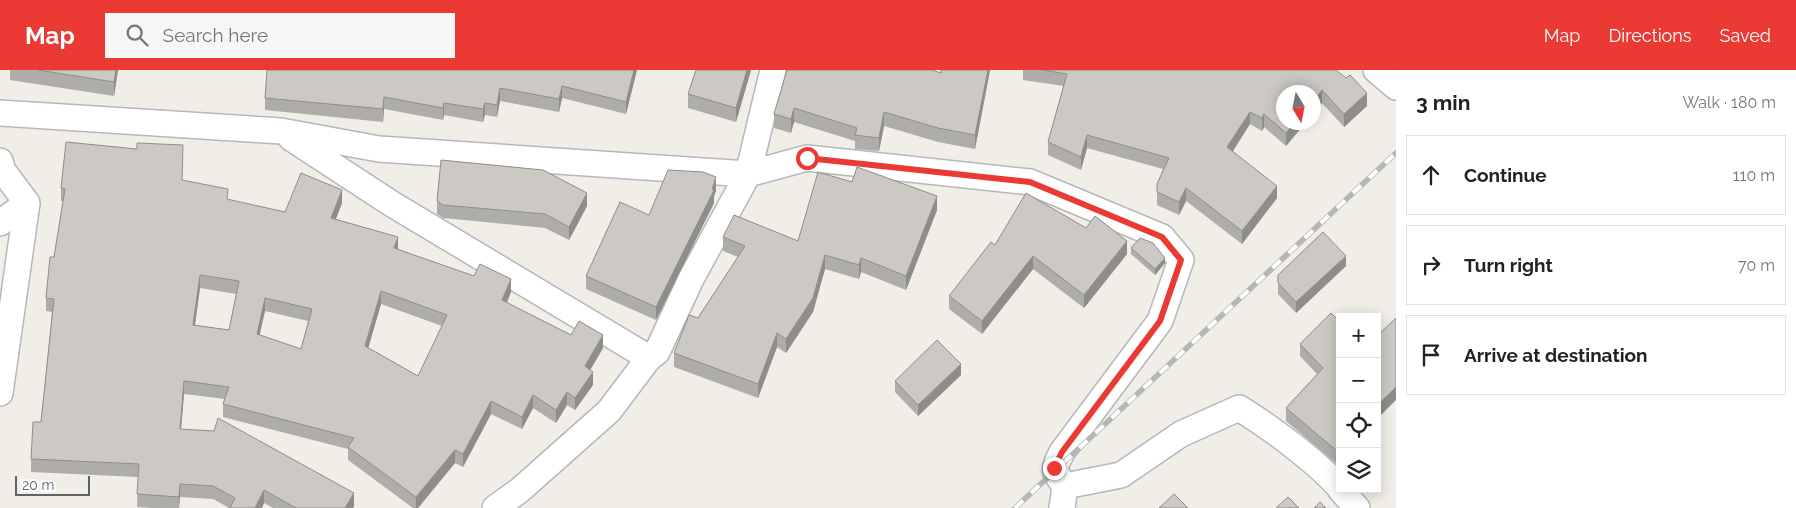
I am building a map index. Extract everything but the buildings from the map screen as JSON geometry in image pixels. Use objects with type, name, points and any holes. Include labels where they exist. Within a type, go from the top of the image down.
[{"type":"street","points":[[495,508],[520,490],[609,412],[649,358],[657,352],[691,279],[748,174],[773,70]]},
{"type":"street","points":[[1376,70],[1396,87]]},
{"type":"street","points":[[0,113],[281,131],[378,149],[748,174],[807,158],[1030,182],[1162,237],[1181,260],[1160,321],[1062,452],[1054,472],[1064,497],[1121,475],[1181,434],[1239,408],[1264,423],[1329,476],[1336,484]]},
{"type":"street","points":[[281,131],[392,204],[649,358]]},
{"type":"street","points":[[0,161],[2,171],[27,203],[0,393]]},
{"type":"street","points":[[0,223],[27,203]]},
{"type":"street","points":[[1344,493],[1357,508]]},
{"type":"railway","points":[[1015,508],[1396,153]]},
{"type":"route","points":[[807,158],[1030,182],[1162,237],[1181,260],[1160,321],[1062,452],[1054,468]]}]
